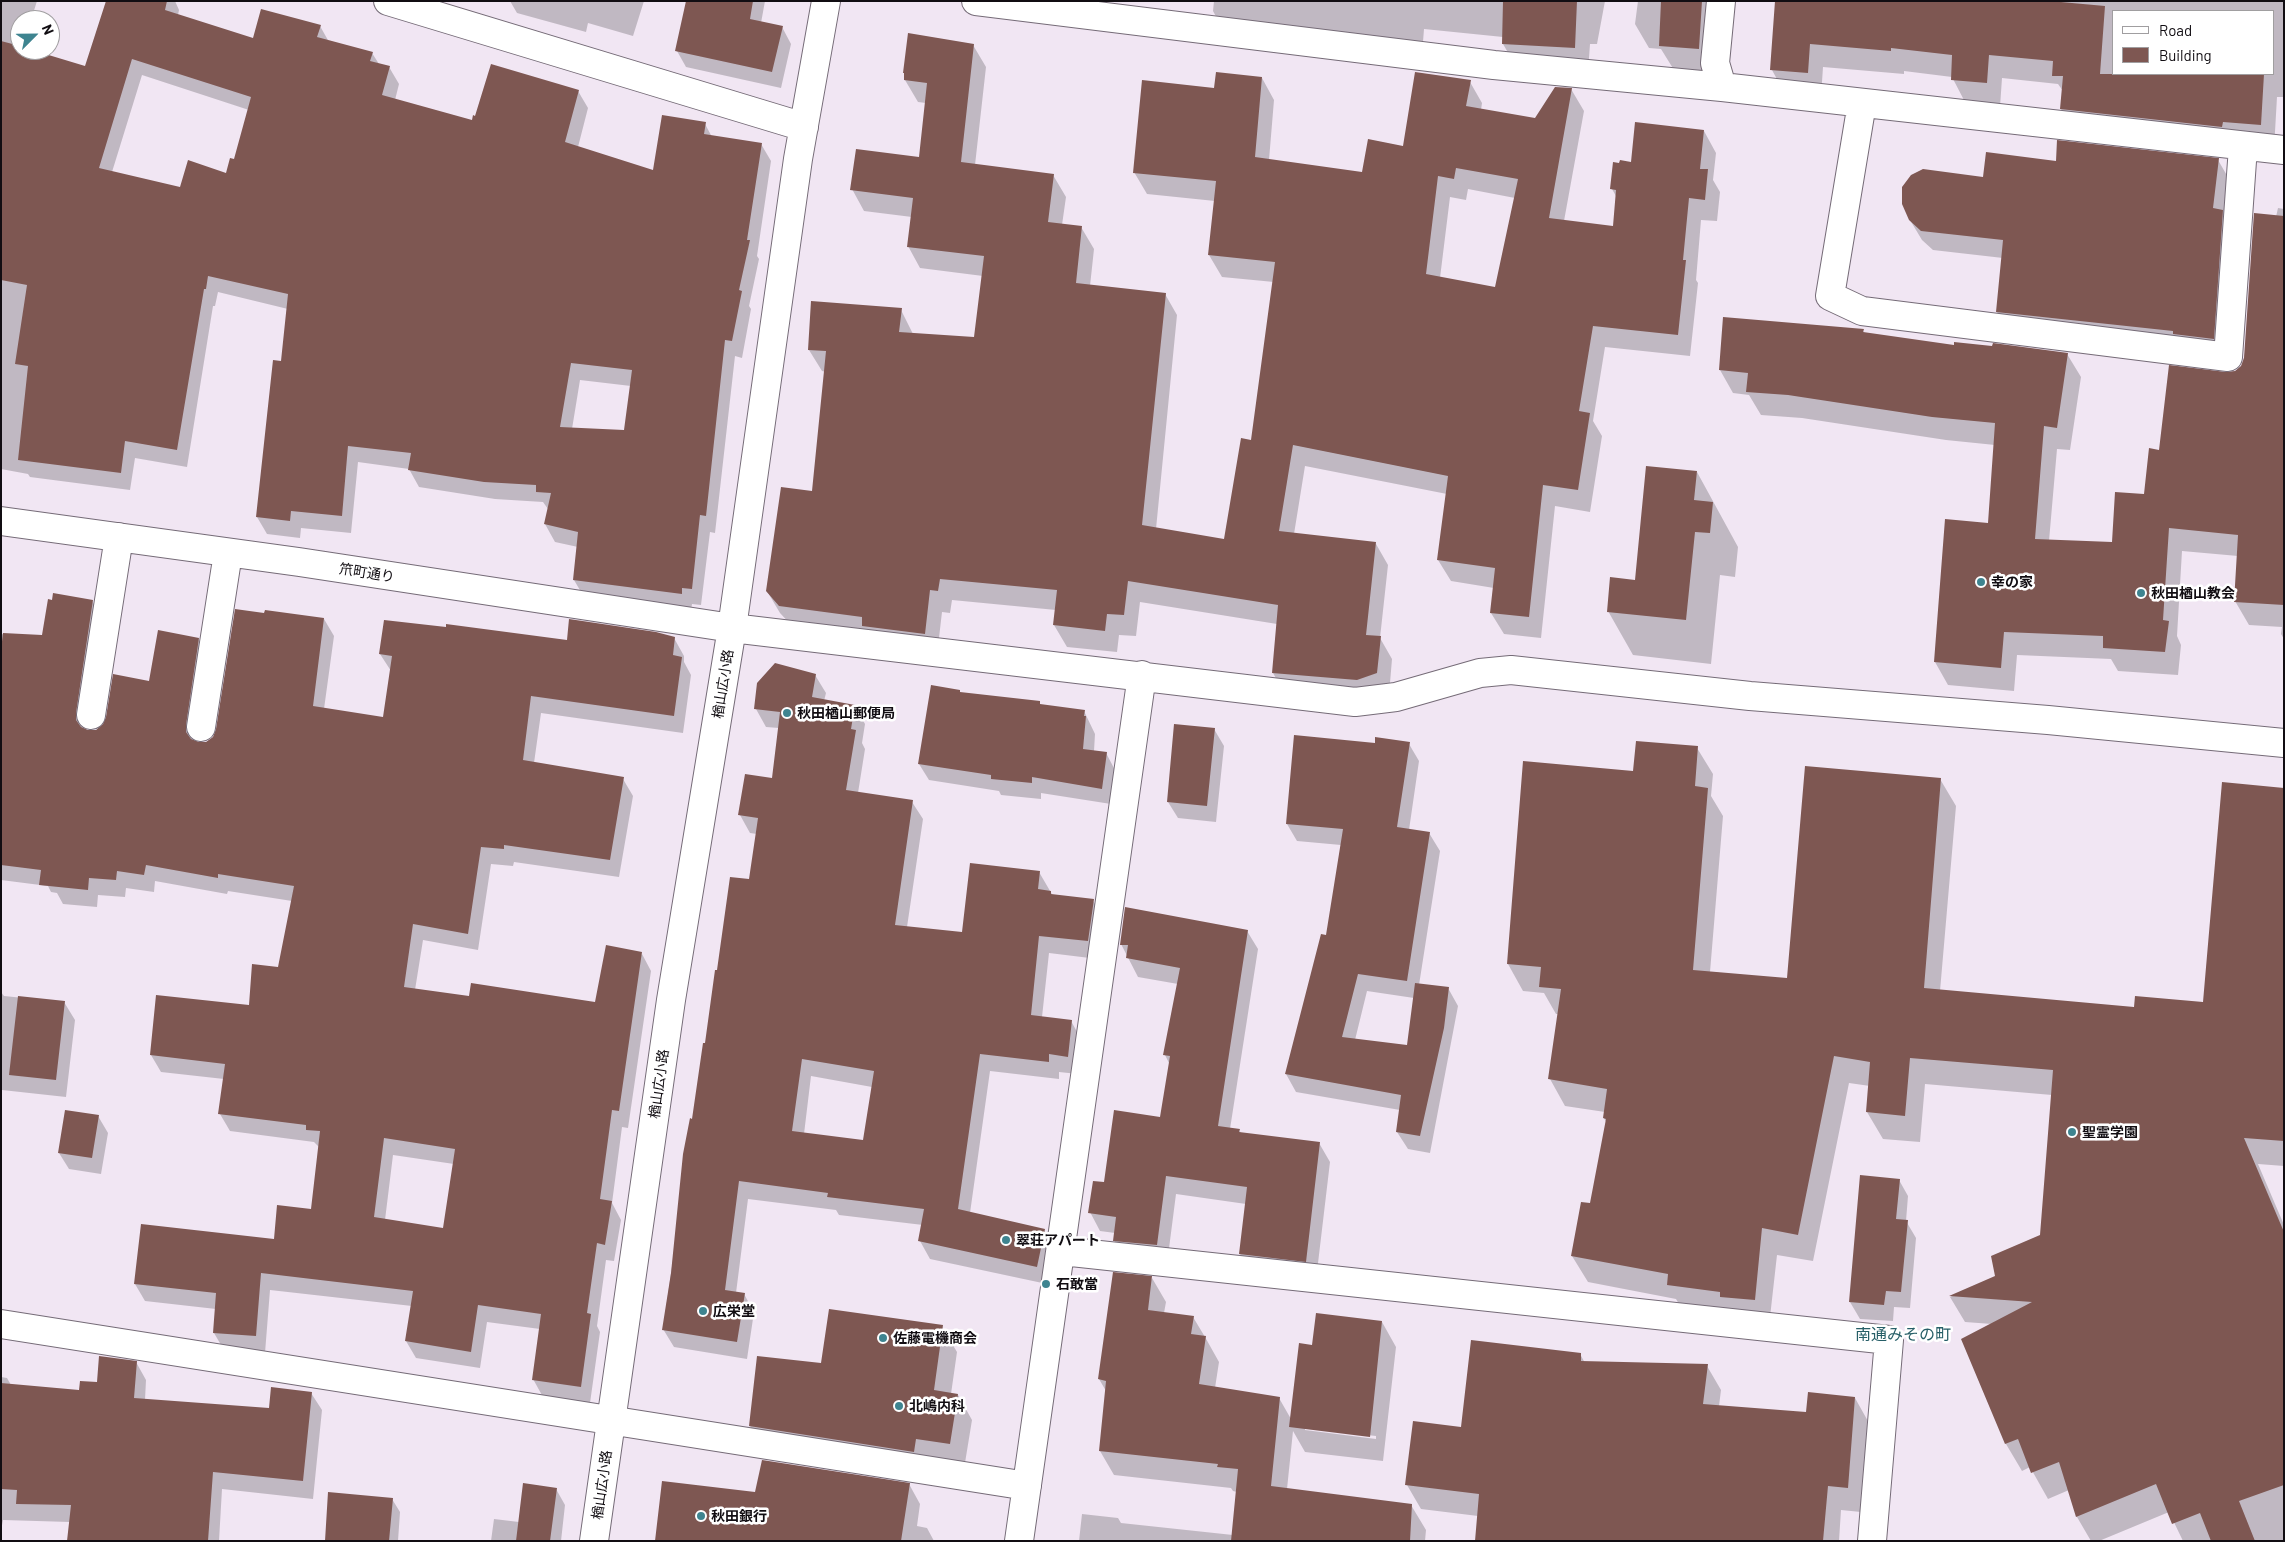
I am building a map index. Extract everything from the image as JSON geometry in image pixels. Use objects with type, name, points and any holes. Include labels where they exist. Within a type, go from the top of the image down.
[{"type":"street","points":[[388,1],[804,127]]},
{"type":"street","name":"楢山広小路","points":[[594,1541],[670,1000],[732,628],[804,127],[826,1]]},
{"type":"street","points":[[976,1],[1484,64],[1722,87],[2284,150]]},
{"type":"street","points":[[1721,1],[1715,63],[1722,87]]},
{"type":"street","points":[[1862,103],[1830,296],[1862,311],[2228,357],[2243,146]]},
{"type":"street","name":"笊町通り","points":[[1,520],[732,628],[1142,675],[1355,702],[1396,697],[1480,673],[1510,670],[1750,696],[2048,720],[2284,743]]},
{"type":"street","points":[[91,715],[119,537]]},
{"type":"street","points":[[201,727],[228,553]]},
{"type":"street","points":[[1019,1541],[1062,1251],[1142,675]]},
{"type":"street","points":[[1062,1251],[1889,1340],[1872,1541]]},
{"type":"street","points":[[1,1324],[612,1422],[1027,1486]]},
{"type":"building","points":[[106,1],[167,1],[165,10],[253,38],[261,9],[321,25],[317,37],[373,52],[370,61],[390,66],[382,95],[472,120],[473,115],[475,116],[491,64],[579,90],[565,142],[653,170],[662,115],[706,122],[704,134],[762,143],[747,240],[750,240],[739,290],[742,291],[732,341],[725,340],[706,516],[700,515],[692,589],[682,588],[682,594],[573,580],[578,532],[544,524],[551,493],[536,492],[536,485],[484,482],[408,470],[411,453],[348,446],[342,516],[291,511],[290,521],[256,517],[273,360],[281,361],[288,294],[208,276],[206,289],[204,289],[177,450],[125,441],[121,473],[18,460],[28,366],[15,364],[27,285],[1,280],[1,41],[10,43],[10,60],[60,60],[60,58],[85,66]],"holes":[[[132,59],[251,97],[234,159],[230,158],[226,173],[188,160],[180,187],[99,168]],[[571,363],[632,370],[624,430],[560,427]]]},
{"type":"building","points":[[686,1],[753,1],[750,19],[783,26],[772,72],[675,51]]},
{"type":"building","points":[[1503,1],[1577,1],[1575,48],[1502,44]]},
{"type":"building","points":[[1661,1],[1702,1],[1699,49],[1659,46]]},
{"type":"building","points":[[1775,1],[2050,1],[2105,6],[2100,74],[2264,75],[2261,125],[2223,122],[2222,127],[2060,109],[2063,76],[2052,76],[2053,61],[1989,55],[1987,83],[1951,80],[1952,55],[1891,48],[1891,51],[1810,44],[1808,73],[1770,70]]},
{"type":"building","points":[[908,33],[974,44],[961,162],[1054,174],[1048,222],[1082,226],[1076,283],[1166,293],[1142,525],[1224,539],[1241,438],[1251,440],[1275,262],[1208,255],[1216,181],[1133,173],[1142,80],[1214,88],[1216,72],[1262,77],[1255,157],[1362,172],[1368,139],[1403,146],[1415,72],[1471,80],[1466,106],[1535,118],[1555,87],[1572,88],[1549,218],[1613,226],[1616,190],[1610,189],[1613,162],[1619,163],[1620,160],[1631,162],[1635,122],[1704,130],[1700,169],[1708,169],[1705,200],[1689,198],[1683,260],[1686,260],[1678,335],[1593,326],[1579,411],[1590,413],[1578,490],[1543,485],[1529,617],[1490,613],[1495,568],[1437,560],[1448,476],[1293,445],[1279,531],[1376,542],[1366,635],[1381,636],[1377,673],[1357,680],[1272,673],[1278,605],[1128,581],[1124,615],[1107,614],[1105,631],[1053,625],[1057,590],[940,579],[938,591],[930,590],[925,634],[862,626],[862,617],[779,606],[766,591],[781,487],[812,491],[826,351],[808,350],[811,301],[902,308],[899,332],[974,337],[984,256],[907,247],[913,198],[850,190],[856,149],[919,157],[927,83],[904,80],[903,73]],"holes":[[[1456,168],[1518,179],[1495,287],[1426,274],[1438,176],[1454,179]]]},
{"type":"building","points":[[2057,140],[2219,158],[2213,208],[2223,210],[2214,339],[2173,334],[2173,331],[1996,312],[2003,240],[1921,231],[1909,220],[1902,204],[1902,187],[1911,175],[1923,169],[1983,177],[1986,152],[2056,161]]},
{"type":"building","points":[[2254,213],[2284,216],[2284,605],[2234,602],[2238,535],[2169,528],[2163,620],[2169,621],[2165,652],[2103,648],[2103,636],[2004,632],[2001,668],[1934,662],[1945,519],[1988,523],[1995,423],[1932,417],[1788,395],[1746,392],[1748,373],[1719,370],[1723,317],[1864,329],[1863,332],[1954,345],[1954,342],[1992,346],[1993,343],[2068,353],[2057,428],[2044,426],[2035,539],[2112,542],[2115,492],[2144,494],[2149,448],[2159,450],[2169,365],[2226,372],[2235,371],[2241,366],[2244,358]]},
{"type":"building","points":[[1646,466],[1697,471],[1694,500],[1713,502],[1710,533],[1695,532],[1686,620],[1607,612],[1610,577],[1635,580]]},
{"type":"building","points":[[53,593],[93,600],[76,713],[76,720],[81,727],[88,730],[96,730],[103,724],[106,717],[113,674],[149,681],[158,630],[199,638],[186,732],[191,739],[199,742],[206,742],[213,737],[216,729],[235,609],[264,613],[265,610],[324,618],[313,706],[383,717],[392,656],[379,654],[384,620],[446,627],[446,624],[567,640],[569,619],[656,632],[675,637],[673,655],[682,657],[674,716],[531,696],[523,760],[624,777],[610,860],[504,845],[504,849],[481,847],[468,934],[413,924],[404,987],[469,996],[471,983],[595,1002],[606,945],[642,952],[619,1111],[612,1110],[600,1199],[612,1201],[605,1245],[597,1243],[587,1313],[591,1314],[581,1387],[532,1380],[541,1314],[478,1305],[471,1352],[405,1341],[413,1291],[261,1273],[256,1336],[213,1333],[216,1293],[134,1284],[141,1224],[274,1239],[277,1205],[311,1209],[320,1131],[306,1130],[306,1125],[218,1114],[225,1064],[150,1055],[156,995],[249,1005],[252,964],[278,967],[294,886],[218,874],[218,878],[146,865],[144,875],[117,871],[116,880],[89,878],[88,890],[39,885],[41,870],[1,865],[1,650],[3,633],[42,635],[48,599],[52,600]],"holes":[[[384,1138],[455,1149],[443,1228],[374,1217]]]},
{"type":"building","points":[[775,663],[816,674],[812,697],[855,705],[851,729],[856,730],[846,790],[913,800],[895,925],[962,932],[970,863],[1040,871],[1038,889],[1051,891],[1051,894],[1094,899],[1088,941],[1039,936],[1031,1015],[1072,1020],[1068,1057],[1049,1054],[1049,1062],[980,1054],[958,1209],[1045,1229],[1037,1267],[918,1241],[924,1209],[827,1197],[828,1193],[739,1181],[725,1290],[745,1293],[737,1342],[662,1330],[671,1273],[683,1154],[690,1118],[692,1119],[703,1043],[705,1043],[730,877],[749,879],[758,818],[738,815],[745,774],[772,778],[780,712],[754,709],[757,683]],"holes":[[[802,1059],[874,1071],[863,1140],[792,1131]]]},
{"type":"building","points":[[931,685],[960,690],[960,692],[1040,701],[1040,704],[1085,710],[1083,749],[1107,752],[1102,789],[1032,777],[1032,783],[991,779],[991,775],[918,764]]},
{"type":"building","points":[[1174,724],[1215,728],[1207,806],[1167,802]]},
{"type":"building","points":[[1294,735],[1375,743],[1375,737],[1410,742],[1397,827],[1430,832],[1407,981],[1358,974],[1342,1037],[1407,1045],[1415,983],[1449,987],[1444,1028],[1420,1136],[1396,1132],[1401,1095],[1285,1074],[1321,934],[1326,935],[1343,829],[1286,824]]},
{"type":"building","points":[[1636,741],[1698,746],[1695,786],[1708,788],[1693,970],[1787,978],[1805,766],[1941,778],[1924,988],[2134,1007],[2135,996],[2203,1002],[2222,782],[2284,788],[2284,1141],[2244,1138],[2284,1232],[2284,1485],[2239,1501],[2255,1541],[2211,1541],[2200,1513],[2172,1524],[2156,1484],[2076,1517],[2059,1462],[2031,1473],[2018,1439],[2005,1444],[1961,1339],[2032,1302],[1949,1296],[1995,1276],[1991,1256],[2040,1235],[2053,1070],[1910,1058],[1905,1116],[1866,1112],[1870,1062],[1834,1056],[1798,1235],[1762,1228],[1755,1300],[1720,1297],[1720,1292],[1667,1285],[1668,1274],[1571,1256],[1581,1202],[1590,1203],[1606,1119],[1603,1118],[1607,1089],[1548,1079],[1561,989],[1539,987],[1541,967],[1507,964],[1523,761],[1633,771]]},
{"type":"building","points":[[1125,907],[1248,930],[1218,1126],[1240,1129],[1239,1132],[1320,1142],[1306,1262],[1239,1254],[1247,1187],[1166,1176],[1157,1245],[1113,1241],[1116,1217],[1088,1213],[1093,1181],[1104,1182],[1114,1110],[1160,1117],[1170,1056],[1163,1055],[1180,968],[1126,958],[1128,945],[1120,945]]},
{"type":"building","points":[[18,996],[65,1001],[56,1080],[9,1075]]},
{"type":"building","points":[[65,1110],[99,1115],[92,1158],[58,1153]]},
{"type":"building","points":[[1860,1175],[1900,1179],[1896,1219],[1908,1220],[1901,1292],[1886,1291],[1884,1305],[1849,1302]]},
{"type":"building","points":[[1113,1272],[1152,1276],[1148,1310],[1194,1316],[1191,1334],[1206,1336],[1199,1384],[1280,1397],[1271,1486],[1412,1504],[1410,1541],[1231,1541],[1238,1469],[1217,1467],[1218,1464],[1099,1451],[1106,1381],[1098,1379]]},
{"type":"building","points":[[829,1309],[943,1325],[934,1390],[958,1394],[950,1444],[916,1439],[914,1452],[749,1426],[757,1356],[821,1363]]},
{"type":"building","points":[[1316,1313],[1382,1321],[1370,1437],[1289,1427],[1299,1343],[1312,1345]]},
{"type":"building","points":[[1471,1340],[1581,1353],[1581,1361],[1708,1364],[1703,1404],[1806,1412],[1808,1392],[1855,1397],[1848,1488],[1828,1486],[1823,1541],[1475,1541],[1479,1494],[1405,1485],[1413,1421],[1461,1427]]},
{"type":"building","points":[[99,1356],[137,1361],[134,1398],[269,1408],[271,1387],[312,1392],[303,1481],[213,1472],[208,1541],[67,1541],[71,1505],[16,1504],[17,1490],[1,1489],[1,1383],[79,1390],[80,1381],[97,1382]]},
{"type":"building","points":[[762,1460],[910,1483],[901,1541],[655,1541],[662,1481],[755,1492]]},
{"type":"building","points":[[523,1483],[557,1488],[550,1541],[516,1541]]},
{"type":"building","points":[[328,1492],[393,1498],[389,1541],[325,1541]]},
{"type":"place","name":"幸の家","points":[[1981,582]]},
{"type":"place","name":"秋田楢山教会","points":[[2141,593]]},
{"type":"place","name":"秋田楢山郵便局","points":[[787,713]]},
{"type":"place","name":"聖霊学園","points":[[2072,1132]]},
{"type":"place","name":"翠荘アパート","points":[[1006,1240]]},
{"type":"place","name":"石敢當","points":[[1046,1284]]},
{"type":"place","name":"広栄堂","points":[[703,1311]]},
{"type":"place","name":"佐藤電機商会","points":[[883,1338]]},
{"type":"place","name":"北嶋内科","points":[[899,1406]]},
{"type":"place","name":"秋田銀行","points":[[701,1516]]},
{"type":"district","name":"南通みその町","points":[[1903,1335]]}]
